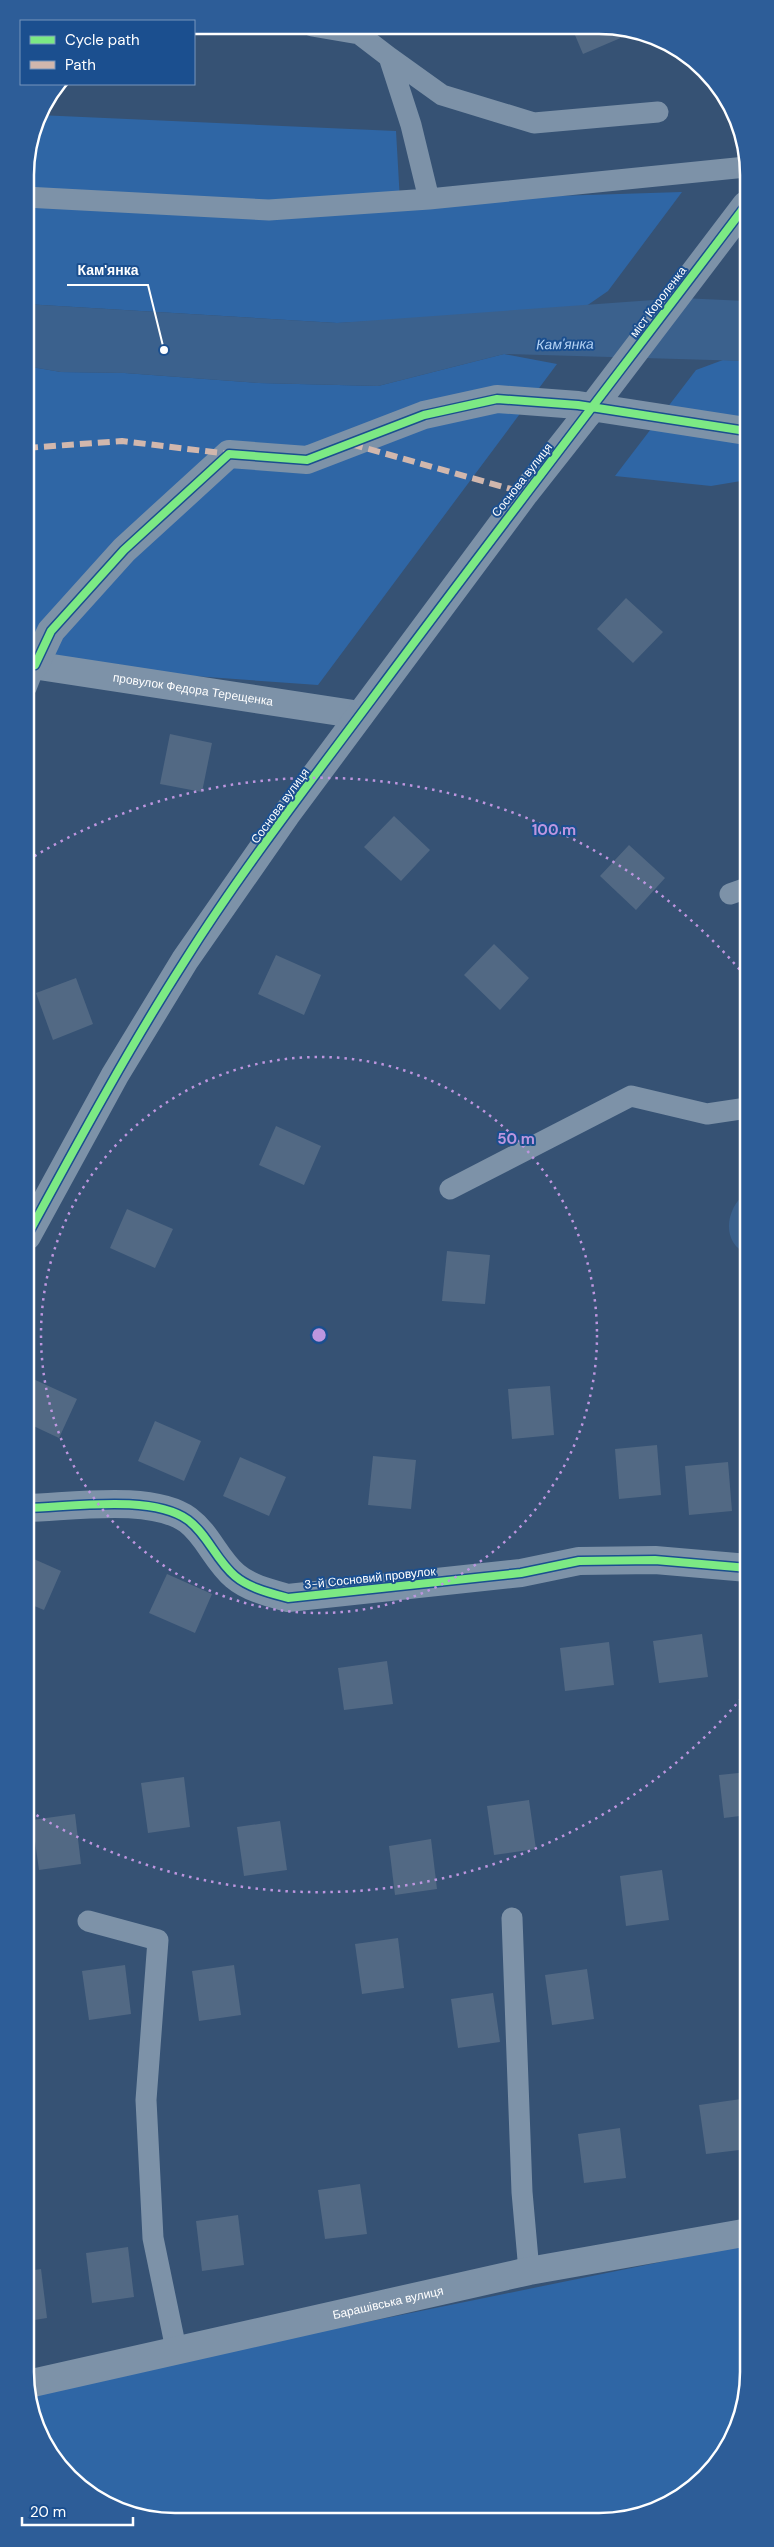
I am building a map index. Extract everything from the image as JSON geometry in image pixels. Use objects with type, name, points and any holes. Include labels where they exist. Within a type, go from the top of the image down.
[{"type":"street","name":"міст Короленка","points":[[588,413],[740,213]]},
{"type":"street","points":[[34,662],[50,631],[124,550],[229,454],[307,460],[424,415],[497,399],[578,405],[740,430]]},
{"type":"street","name":"Соснова вулиця","points":[[34,1222],[115,1075],[185,960],[286,814],[525,493],[588,413]]},
{"type":"street","name":"провулок Федора Терещенка","points":[[34,673],[360,715]]},
{"type":"street","name":"3-й Сосновий провулок","points":[[34,1508],[148,1505],[170,1510],[189,1521],[206,1538],[235,1576],[256,1588],[288,1598],[521,1573],[578,1561],[655,1560],[740,1567]]},
{"type":"street","name":"Барашівська вулиця","points":[[35,2382],[176,2349],[529,2271],[740,2233]]},
{"type":"lane","points":[[359,34],[442,95],[534,123],[658,112]]},
{"type":"lane","points":[[389,57],[411,125],[429,199]]},
{"type":"lane","points":[[34,197],[269,210],[429,199],[740,168]]},
{"type":"lane","points":[[450,1189],[631,1096],[707,1114],[740,1109]]},
{"type":"lane","points":[[512,1918],[522,2192],[529,2271]]},
{"type":"lane","points":[[88,1921],[158,1940],[146,2100],[153,2238],[176,2349]]},
{"type":"shaded area","points":[[47,115],[396,131],[400,201],[682,192],[608,291],[579,311],[337,323],[34,305],[34,166],[39,138]]},
{"type":"shaded area","points":[[504,354],[557,364],[318,685],[34,665],[34,367],[61,372],[125,373],[259,383],[378,386]]},
{"type":"shaded area","points":[[723,360],[740,361],[740,481],[711,486],[615,476],[696,370]]},
{"type":"shaded area","points":[[740,2246],[740,2381],[738,2400],[733,2417],[721,2443],[711,2458],[692,2478],[661,2499],[627,2511],[599,2513],[175,2513],[147,2511],[113,2499],[89,2484],[75,2472],[53,2443],[41,2417],[35,2390]]},
{"type":"water","points":[[681,298],[740,301],[740,361],[504,354],[378,386],[259,383],[125,373],[61,372],[34,367],[34,305],[337,323]]},
{"type":"water","points":[[740,1198],[740,1250],[730,1233],[729,1224],[734,1206]]},
{"type":"building","points":[[575,34],[626,36],[583,54]]},
{"type":"building","points":[[626,598],[663,632],[633,663],[597,629]]},
{"type":"building","points":[[170,734],[212,743],[202,792],[160,784]]},
{"type":"building","points":[[394,816],[430,850],[401,881],[364,847]]},
{"type":"building","points":[[629,845],[665,878],[636,910],[600,876]]},
{"type":"building","points":[[494,944],[529,978],[500,1010],[464,975]]},
{"type":"building","points":[[276,955],[321,975],[304,1015],[258,994]]},
{"type":"building","points":[[76,978],[93,1024],[53,1040],[36,993]]},
{"type":"building","points":[[276,1126],[321,1146],[304,1185],[259,1165]]},
{"type":"building","points":[[127,1209],[173,1229],[155,1268],[110,1248]]},
{"type":"building","points":[[447,1251],[490,1255],[485,1304],[442,1301]]},
{"type":"building","points":[[34,1379],[77,1399],[59,1438],[34,1426]]},
{"type":"building","points":[[550,1386],[554,1435],[512,1439],[508,1389]]},
{"type":"building","points":[[155,1421],[201,1441],[184,1481],[138,1461]]},
{"type":"building","points":[[657,1445],[661,1495],[619,1499],[615,1449]]},
{"type":"building","points":[[373,1456],[416,1460],[411,1509],[368,1505]]},
{"type":"building","points":[[240,1457],[286,1477],[269,1516],[223,1496]]},
{"type":"building","points":[[728,1462],[732,1511],[689,1515],[685,1466]]},
{"type":"building","points":[[34,1559],[61,1571],[44,1610],[34,1606]]},
{"type":"building","points":[[167,1574],[212,1594],[195,1633],[149,1613]]},
{"type":"building","points":[[702,1634],[708,1677],[659,1683],[653,1641]]},
{"type":"building","points":[[609,1642],[614,1685],[565,1691],[560,1648]]},
{"type":"building","points":[[387,1661],[393,1704],[344,1710],[338,1668]]},
{"type":"building","points":[[740,1773],[740,1816],[724,1818],[719,1775]]},
{"type":"building","points":[[184,1777],[190,1827],[148,1833],[141,1783]]},
{"type":"building","points":[[529,1800],[536,1849],[494,1855],[487,1806]]},
{"type":"building","points":[[75,1814],[81,1864],[39,1870],[34,1820]]},
{"type":"building","points":[[280,1821],[287,1870],[244,1876],[237,1827]]},
{"type":"building","points":[[431,1839],[437,1889],[395,1895],[389,1846]]},
{"type":"building","points":[[662,1870],[669,1920],[626,1926],[620,1876]]},
{"type":"building","points":[[398,1938],[404,1988],[362,1994],[355,1944]]},
{"type":"building","points":[[125,1965],[131,2014],[89,2020],[82,1971]]},
{"type":"building","points":[[234,1965],[241,2015],[199,2021],[192,1971]]},
{"type":"building","points":[[587,1969],[594,2019],[552,2025],[545,1975]]},
{"type":"building","points":[[493,1993],[500,2042],[458,2048],[451,1999]]},
{"type":"building","points":[[740,2099],[740,2150],[706,2154],[699,2105]]},
{"type":"building","points":[[620,2128],[626,2178],[584,2183],[578,2134]]},
{"type":"building","points":[[360,2184],[367,2234],[325,2239],[318,2190]]},
{"type":"building","points":[[238,2215],[244,2265],[202,2271],[196,2221]]},
{"type":"building","points":[[128,2247],[134,2297],[92,2303],[86,2253]]},
{"type":"building","points":[[41,2269],[47,2318],[34,2320],[34,2270]]},
{"type":"marked path","points":[[34,447],[122,441],[229,454]]},
{"type":"marked path","points":[[351,444],[525,493]]},
{"type":"cycle path","points":[[34,1223],[142,1029],[228,895],[275,829],[511,513],[740,213]]},
{"type":"cycle path","points":[[35,665],[51,631],[124,550],[229,454],[307,460],[424,415],[497,399],[578,405],[740,430]]},
{"type":"cycle path","points":[[34,1508],[110,1504],[154,1507],[173,1512],[195,1526],[222,1563],[235,1576],[260,1590],[288,1598],[521,1573],[579,1561],[655,1560],[740,1567]]},
{"type":"place","name":"Кам'янка","points":[[164,350]]}]
